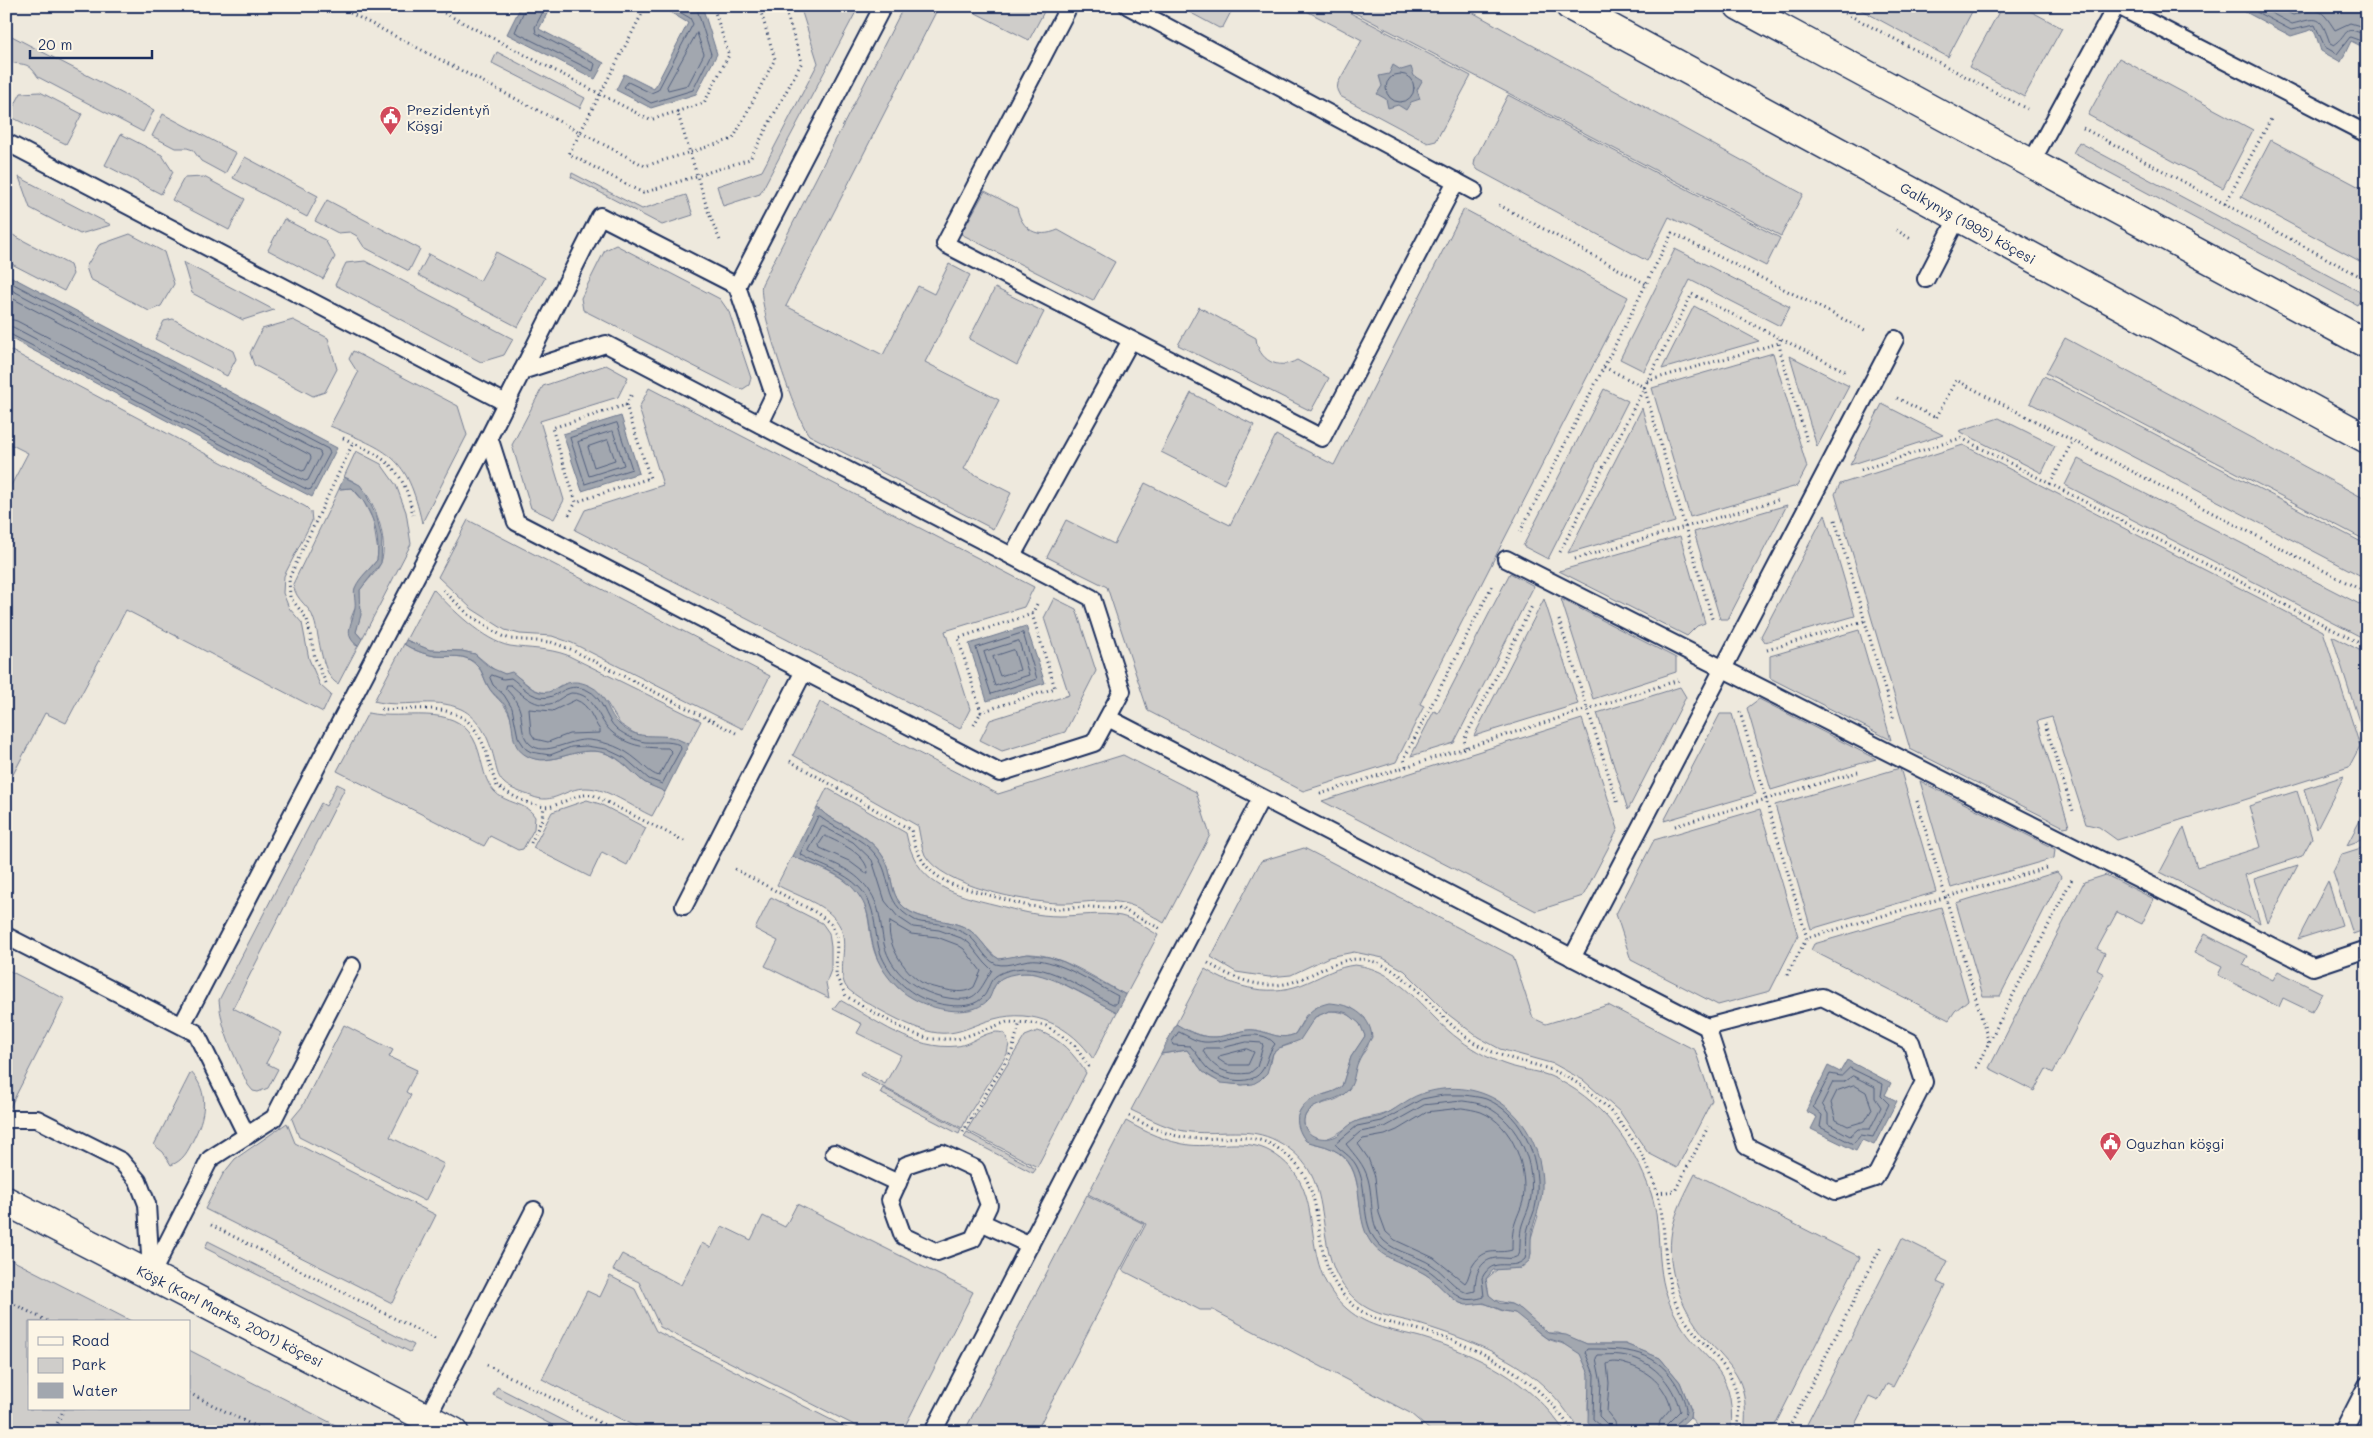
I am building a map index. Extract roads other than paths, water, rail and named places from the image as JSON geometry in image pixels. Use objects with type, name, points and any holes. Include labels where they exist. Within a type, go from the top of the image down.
[{"type":"street","name":"Galkynyş (1995) köçesi","points":[[1570,6],[2367,439]]},
{"type":"street","points":[[1739,6],[2367,344]]},
{"type":"street","name":"Köşk (Karl Marks, 2001) köçesi","points":[[6,1202],[454,1432]]},
{"type":"lane","points":[[737,286],[883,6]]},
{"type":"lane","points":[[1069,6],[945,244],[1322,438],[1456,181]]},
{"type":"lane","points":[[1128,6],[1474,191]]},
{"type":"lane","points":[[2031,163],[2117,6],[2367,134]]},
{"type":"lane","points":[[6,142],[506,402]]},
{"type":"lane","points":[[182,1025],[426,558],[600,216],[737,286],[774,395],[760,424]]},
{"type":"lane","points":[[1926,279],[1958,217]]},
{"type":"lane","points":[[1012,556],[1131,340]]},
{"type":"lane","points":[[1572,958],[1893,341]]},
{"type":"lane","points":[[489,436],[516,522],[1000,773],[1094,743],[1122,691],[1092,598],[606,344],[522,371]]},
{"type":"lane","points":[[1506,559],[1550,572],[1723,668],[2313,967],[2367,949]]},
{"type":"lane","points":[[684,906],[804,671]]},
{"type":"lane","points":[[1108,718],[1707,1027],[1822,998],[1911,1042],[1924,1082],[1875,1178],[1836,1191],[1746,1146],[1707,1027]]},
{"type":"lane","points":[[933,1432],[1261,798]]},
{"type":"lane","points":[[6,936],[196,1033],[247,1136]]},
{"type":"lane","points":[[151,1276],[210,1159],[274,1118],[352,966]]},
{"type":"lane","points":[[6,1119],[37,1119],[121,1162],[138,1182],[147,1204],[151,1276]]},
{"type":"lane","points":[[834,1153],[898,1183]]},
{"type":"lane","points":[[942,1153],[976,1169],[989,1205],[973,1239],[937,1252],[903,1236],[890,1200],[898,1183],[906,1165],[942,1153]]},
{"type":"lane","points":[[428,1418],[534,1210]]},
{"type":"lane","points":[[981,1222],[1030,1245]]},
{"type":"lane","points":[[2343,1432],[2367,1385]]},
{"type":"water","points":[[521,6],[551,6],[539,29],[604,63],[595,79],[507,34]]},
{"type":"water","points":[[660,6],[697,6],[703,9],[717,54],[696,94],[651,108],[616,90],[624,74],[654,89],[688,23]]},
{"type":"water","points":[[2234,6],[2367,6],[2367,49],[2351,41],[2341,62],[2321,51],[2314,29],[2291,36]]},
{"type":"water","points":[[1393,65],[1401,70],[1411,67],[1414,76],[1422,81],[1417,90],[1420,99],[1411,102],[1406,110],[1398,105],[1388,108],[1386,99],[1377,94],[1382,86],[1379,76],[1389,74]]},
{"type":"water","points":[[6,274],[337,448],[312,497],[6,336]]},
{"type":"water","points":[[621,416],[639,473],[582,491],[563,434]]},
{"type":"water","points":[[344,477],[360,485],[365,492],[377,518],[382,539],[381,563],[360,590],[361,615],[356,632],[362,639],[358,646],[350,637],[349,632],[355,607],[354,590],[377,560],[378,550],[373,521],[359,495],[352,488],[339,489]]},
{"type":"water","points":[[1026,626],[1045,683],[987,701],[969,644]]},
{"type":"water","points":[[406,640],[430,650],[462,651],[475,654],[489,667],[505,674],[512,672],[528,686],[540,692],[551,691],[573,682],[590,686],[596,689],[604,699],[612,715],[627,730],[639,735],[673,738],[689,744],[665,792],[644,782],[621,762],[605,753],[594,751],[573,753],[545,760],[527,756],[517,747],[507,708],[490,690],[478,666],[463,657],[435,656],[419,652],[404,644]]},
{"type":"water","points":[[817,808],[862,836],[876,848],[887,864],[897,899],[914,914],[966,928],[976,935],[990,952],[999,959],[1027,954],[1049,957],[1064,962],[1126,995],[1117,1012],[1060,983],[1037,974],[1027,973],[1001,978],[987,1001],[970,1010],[939,1009],[906,995],[890,979],[878,961],[867,911],[858,894],[838,876],[792,856]]},
{"type":"water","points":[[1329,1003],[1351,1008],[1358,1012],[1367,1022],[1372,1037],[1360,1057],[1351,1087],[1339,1097],[1320,1104],[1308,1112],[1304,1123],[1308,1132],[1320,1138],[1334,1137],[1355,1122],[1381,1116],[1416,1096],[1444,1089],[1467,1089],[1487,1095],[1505,1106],[1520,1120],[1531,1138],[1539,1159],[1542,1190],[1532,1231],[1530,1260],[1521,1268],[1493,1270],[1486,1279],[1489,1295],[1499,1303],[1511,1304],[1521,1309],[1548,1333],[1566,1335],[1587,1344],[1625,1344],[1660,1358],[1680,1382],[1691,1410],[1690,1417],[1674,1432],[1601,1432],[1588,1423],[1589,1374],[1580,1354],[1563,1343],[1546,1338],[1515,1313],[1484,1303],[1466,1305],[1460,1303],[1425,1274],[1390,1258],[1377,1250],[1372,1244],[1362,1219],[1356,1179],[1352,1167],[1344,1157],[1332,1149],[1306,1141],[1298,1127],[1298,1114],[1306,1104],[1312,1099],[1342,1086],[1351,1057],[1365,1036],[1360,1024],[1347,1013],[1329,1011],[1315,1017],[1300,1040],[1279,1048],[1273,1053],[1267,1073],[1253,1084],[1221,1083],[1203,1072],[1187,1050],[1161,1054],[1176,1024],[1196,1034],[1209,1037],[1251,1030],[1284,1037],[1295,1034],[1311,1011]]},
{"type":"water","points":[[1847,1060],[1891,1083],[1885,1095],[1897,1101],[1874,1145],[1862,1140],[1856,1151],[1811,1129],[1817,1117],[1806,1111],[1828,1066],[1840,1072]]},
{"type":"place","name":"Prezidentyň Köşgi","points":[[391,136]]},
{"type":"place","name":"Oguzhan köşgi","points":[[2110,1162]]}]
